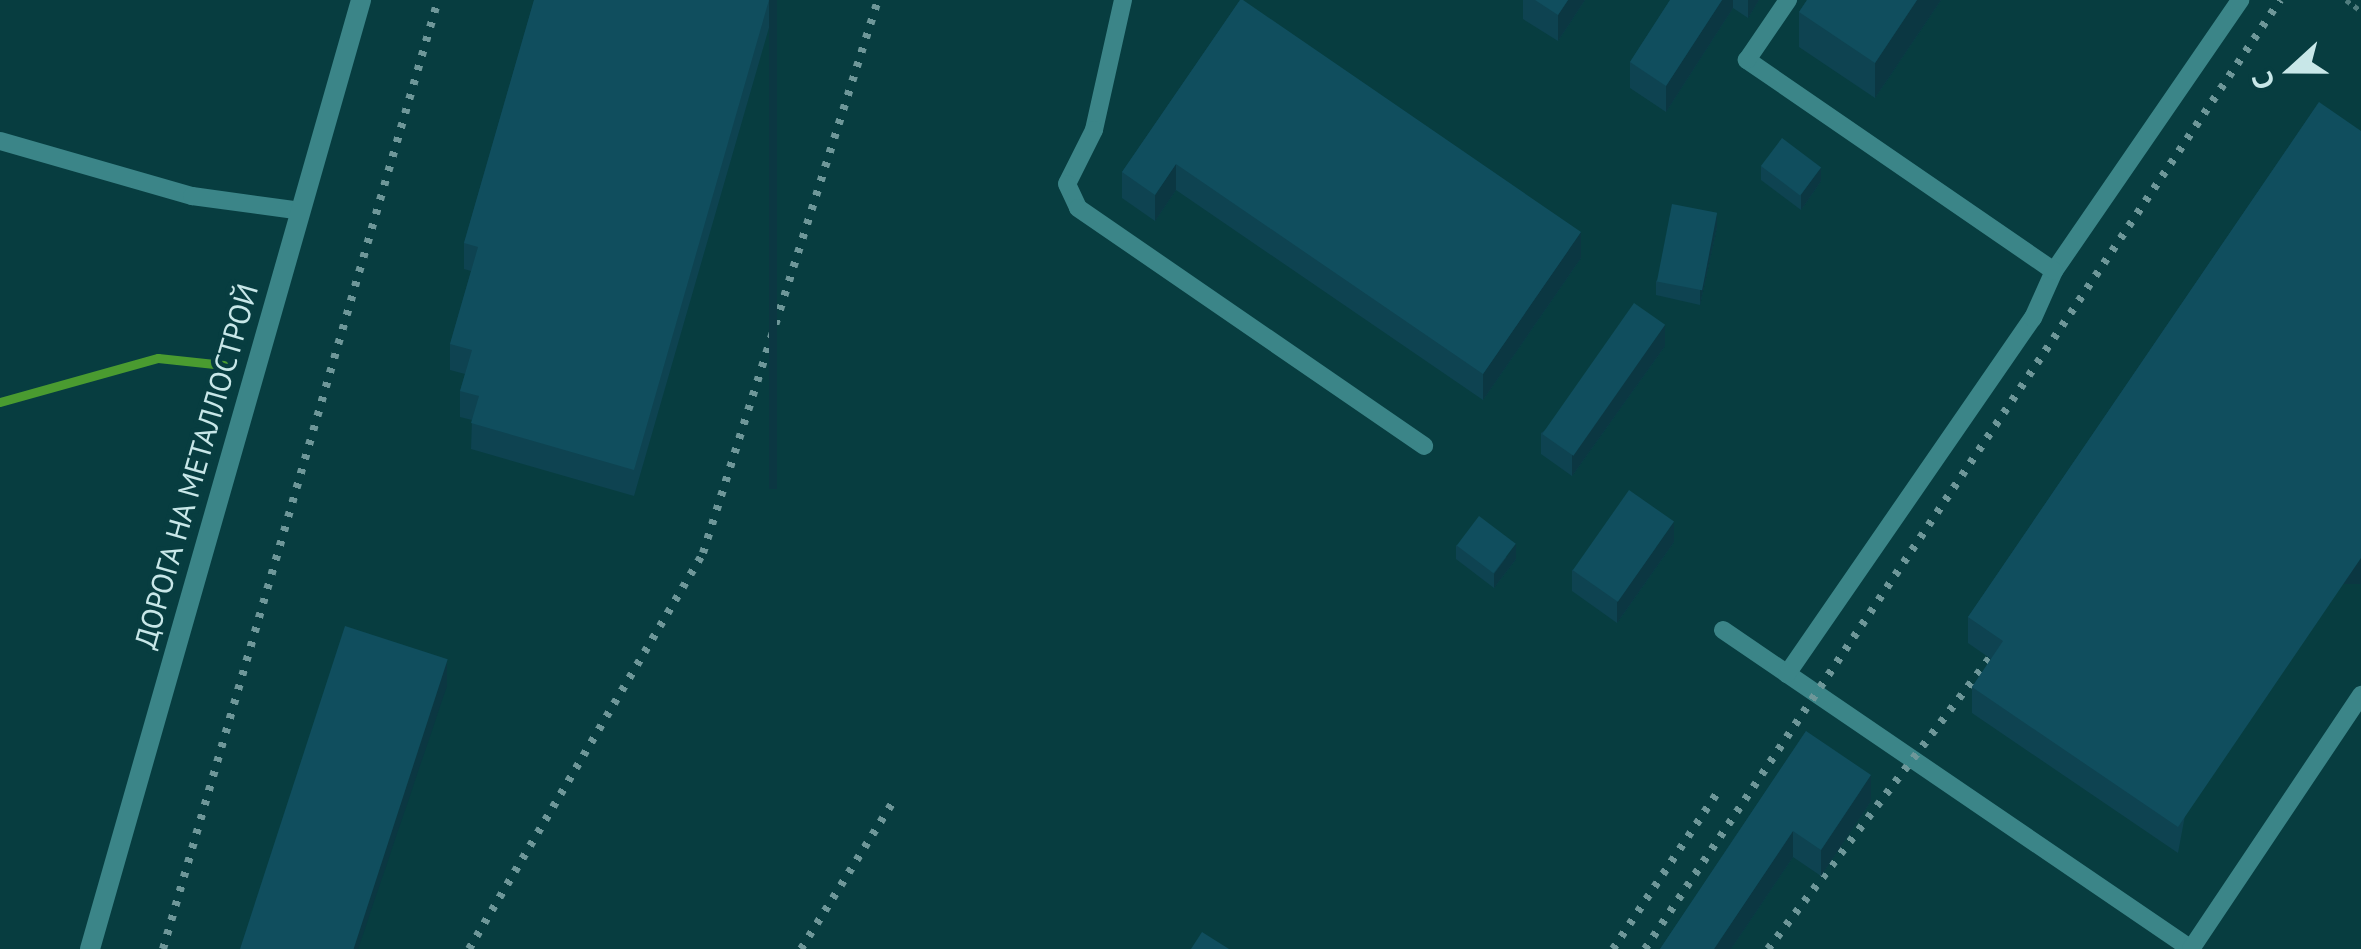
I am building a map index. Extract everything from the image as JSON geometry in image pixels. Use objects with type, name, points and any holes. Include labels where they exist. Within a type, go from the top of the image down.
[{"type":"street","name":"ДОРОГА НА МЕТАЛЛОСТРОЙ","points":[[90,949],[360,0]]},
{"type":"lane","points":[[1124,0],[1094,130],[1067,184],[1078,208],[1424,446]]},
{"type":"lane","points":[[1788,0],[1748,60],[2054,271]]},
{"type":"lane","points":[[1787,674],[2033,318],[2054,271],[2240,0]]},
{"type":"lane","points":[[0,141],[192,196],[300,210]]},
{"type":"lane","points":[[1723,630],[2191,949],[2361,695]]},
{"type":"path","points":[[2346,0],[2361,10]]},
{"type":"building","points":[[534,0],[769,0],[634,470],[471,423],[479,396],[460,391],[472,350],[450,344],[478,247],[464,243]]},
{"type":"building","points":[[1240,0],[1581,232],[1483,374],[1176,164],[1155,195],[1122,172]]},
{"type":"building","points":[[1535,0],[1568,0],[1558,15]]},
{"type":"building","points":[[1670,0],[1722,0],[1666,86],[1630,62]]},
{"type":"building","points":[[1807,0],[1917,0],[1875,63],[1799,12]]},
{"type":"building","points":[[2319,102],[2361,131],[2361,558],[2178,827],[1972,687],[2003,641],[1968,617]]},
{"type":"building","points":[[1782,138],[1821,167],[1800,195],[1761,166]]},
{"type":"building","points":[[1672,204],[1717,213],[1702,290],[1657,282]]},
{"type":"building","points":[[1634,303],[1665,325],[1573,456],[1542,434]]},
{"type":"building","points":[[1629,490],[1674,522],[1618,602],[1573,570]]},
{"type":"building","points":[[1479,516],[1516,544],[1493,573],[1457,546]]},
{"type":"building","points":[[345,626],[448,659],[354,949],[240,949]]},
{"type":"building","points":[[1806,731],[1871,775],[1821,850],[1793,831],[1714,949],[1660,949]]},
{"type":"building","points":[[1202,932],[1229,949],[1191,949]]},
{"type":"waterway","points":[[0,402],[158,358],[224,365]]},
{"type":"railway","points":[[163,949],[438,0]]},
{"type":"railway","points":[[469,949],[703,553],[878,0]]},
{"type":"railway","points":[[1645,949],[2280,0]]},
{"type":"railway","points":[[1768,949],[1990,658]]},
{"type":"railway","points":[[1613,949],[1717,793]]},
{"type":"railway","points":[[801,949],[893,802]]}]
